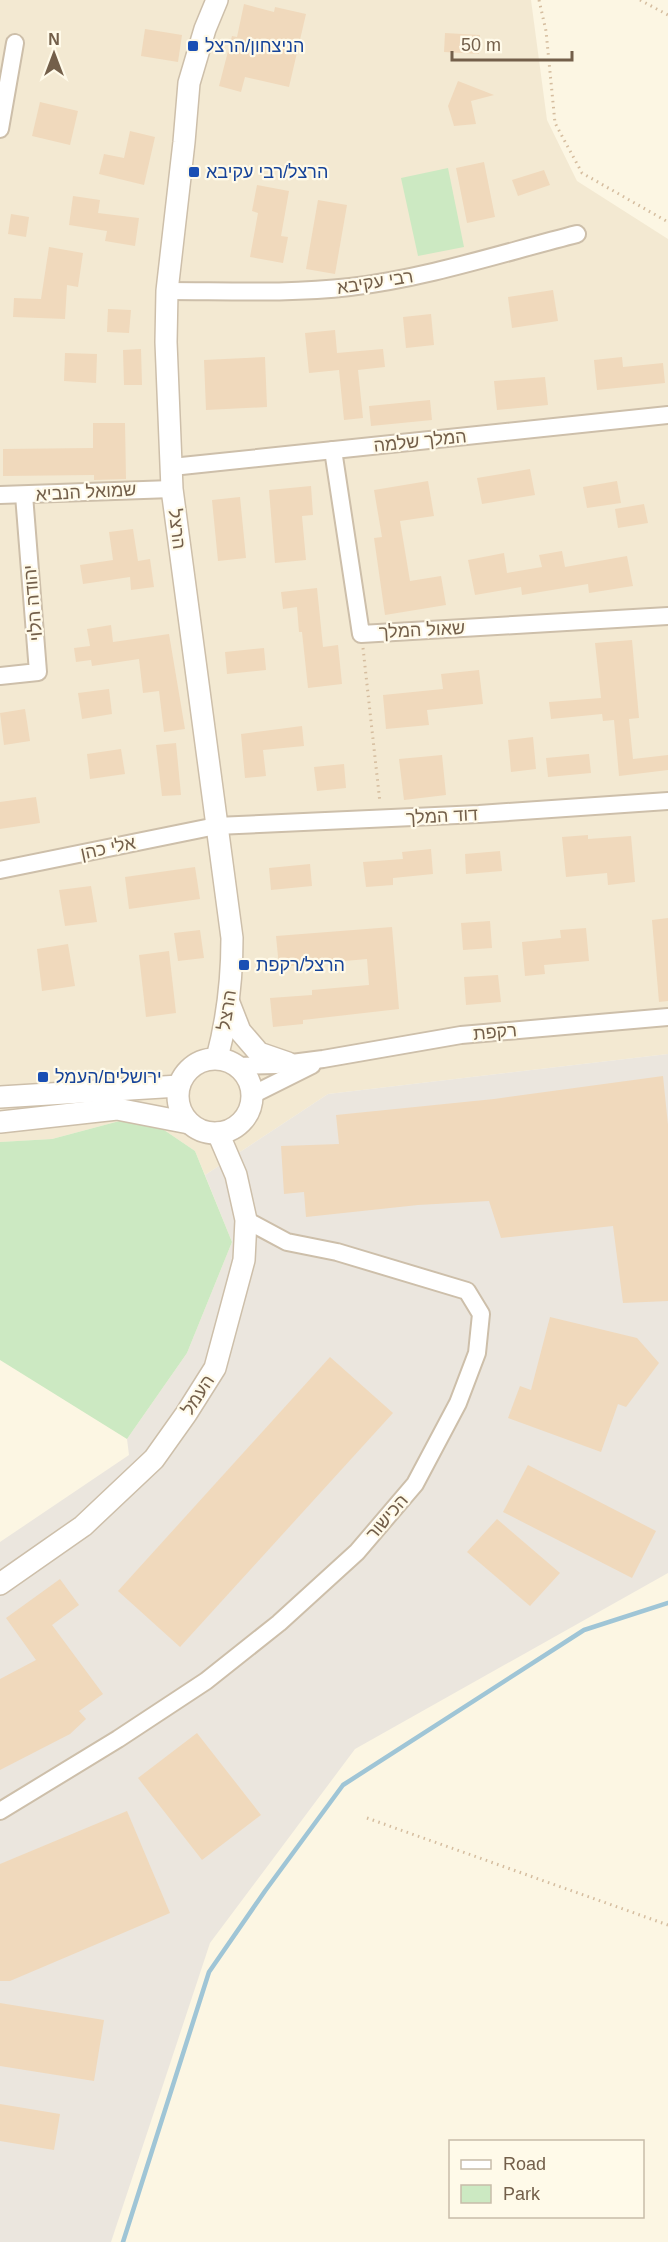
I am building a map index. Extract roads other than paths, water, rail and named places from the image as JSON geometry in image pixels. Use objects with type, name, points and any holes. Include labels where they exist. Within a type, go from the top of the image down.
[{"type":"street","name":"הרצל","points":[[217,0],[205,29],[189,83],[166,291],[172,489],[232,938],[229,1003],[217,1059]]},
{"type":"street","points":[[0,129],[15,43]]},
{"type":"street","name":"רבי עקיבא","points":[[166,291],[306,291],[351,287],[414,277],[577,234]]},
{"type":"street","name":"המלך שלמה","points":[[171,467],[668,415]]},
{"type":"street","name":"שאול המלך","points":[[333,450],[362,634],[668,616]]},
{"type":"street","name":"שמואל הנביא","points":[[0,495],[172,489]]},
{"type":"street","name":"יהודה הלוי","points":[[0,676],[38,672],[24,495]]},
{"type":"street","name":"דוד המלך","points":[[216,826],[382,819],[668,801]]},
{"type":"street","name":"אלי כהן","points":[[0,870],[216,826]]},
{"type":"street","points":[[229,1003],[240,1031],[259,1053],[288,1063]]},
{"type":"street","name":"רקפת","points":[[238,1066],[323,1059],[461,1035],[668,1017]]},
{"type":"street","points":[[0,1122],[117,1109],[189,1123],[198,1129],[218,1133],[238,1124],[246,1116],[250,1106],[252,1095],[250,1084],[238,1066],[217,1059],[204,1060],[193,1065],[184,1074],[178,1086],[179,1106],[189,1123]]},
{"type":"street","name":"רקפת","points":[[252,1095],[323,1059]]},
{"type":"street","points":[[0,1097],[178,1086]]},
{"type":"street","name":"העמל","points":[[0,1584],[83,1526],[154,1459],[215,1368],[244,1260],[246,1220],[236,1176],[218,1133]]},
{"type":"street","name":"הכישור","points":[[0,1811],[118,1739],[206,1681],[279,1623],[357,1552],[415,1484],[458,1403],[477,1353],[481,1314],[468,1291],[338,1252],[287,1242],[246,1220]]},
{"type":"waterway","points":[[123,2242],[209,1972],[343,1785],[584,1630],[668,1603]]},
{"type":"place","name":"הניצחון/הרצל","points":[[193,46]]},
{"type":"place","name":"הרצל/רבי עקיבא","points":[[194,172]]},
{"type":"place","name":"הרצל/רקפת","points":[[244,965]]},
{"type":"place","name":"ירושלים/העמל","points":[[43,1077]]}]
